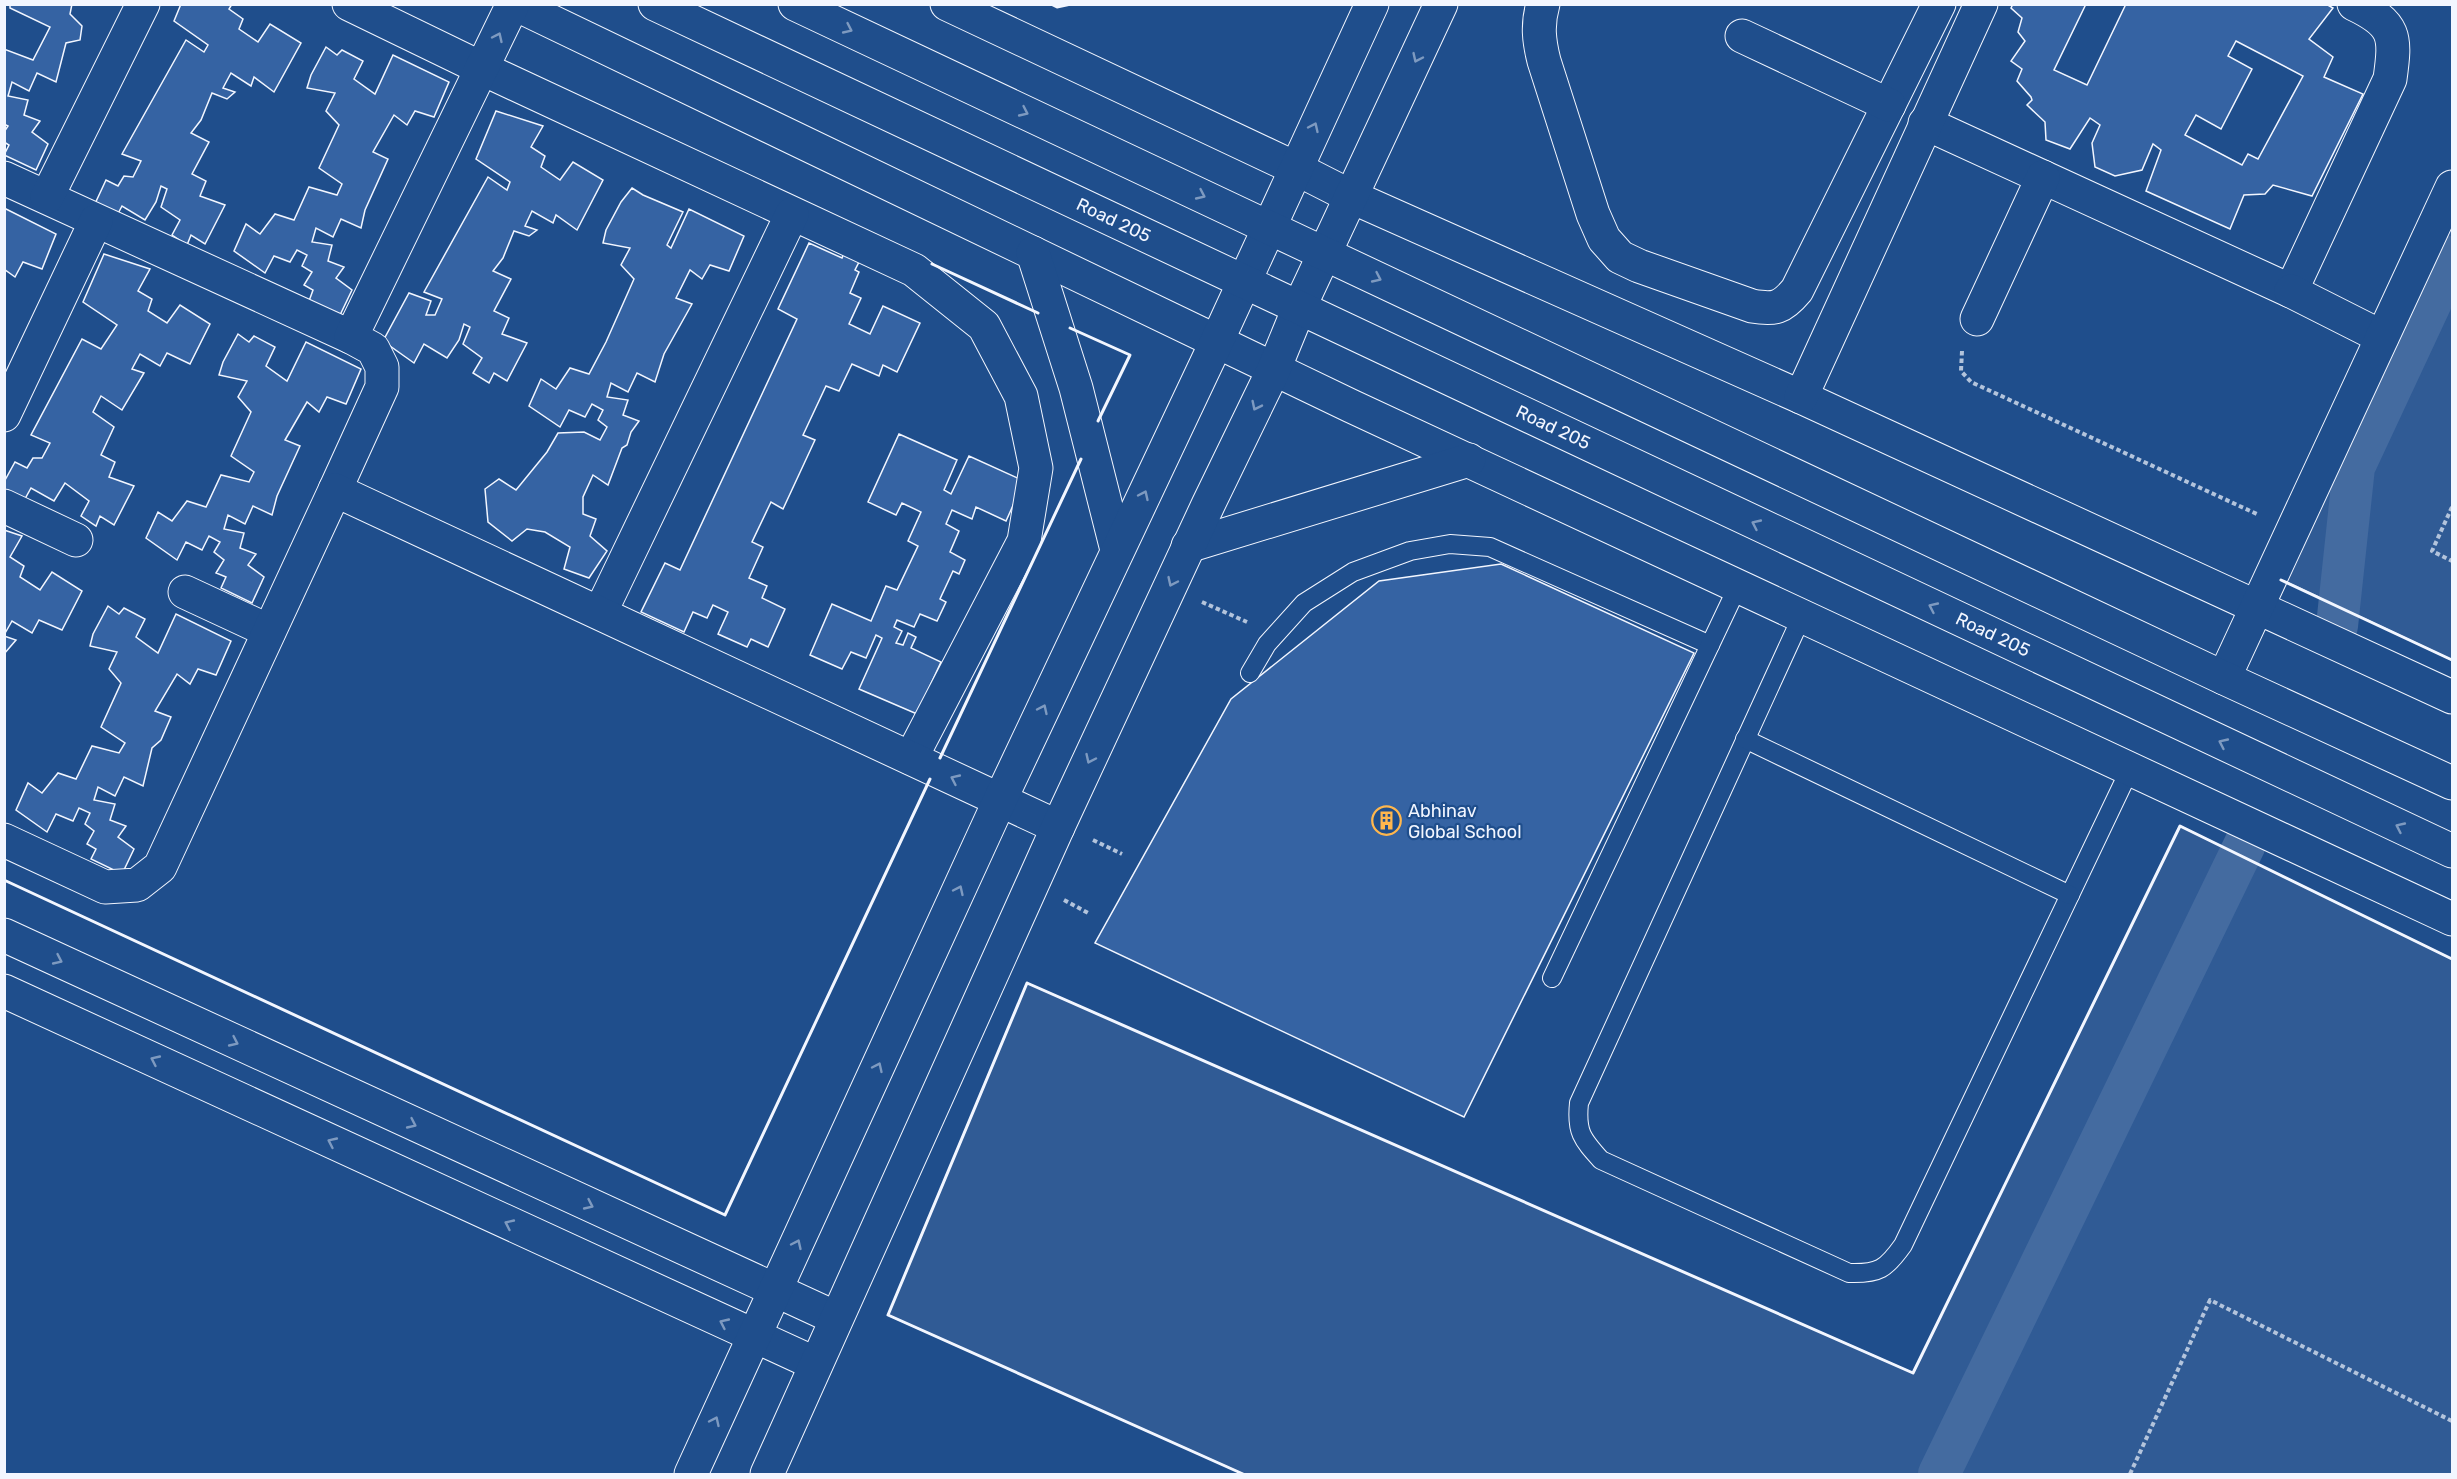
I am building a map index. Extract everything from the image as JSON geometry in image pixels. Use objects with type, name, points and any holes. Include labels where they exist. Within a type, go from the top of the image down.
[{"type":"street","points":[[46,197],[143,4]]},
{"type":"street","points":[[349,4],[914,270],[984,326],[1020,396],[1036,468],[1024,541],[911,758]]},
{"type":"street","points":[[351,337],[514,4],[1274,369],[2452,919]]},
{"type":"street","name":"Road 205","points":[[655,4],[2452,851]]},
{"type":"street","points":[[795,4],[2224,678],[2452,783]]},
{"type":"street","points":[[947,4],[1352,197],[1800,397],[2452,697]]},
{"type":"street","points":[[691,1474],[1000,800],[1217,341],[1372,4]]},
{"type":"street","points":[[767,1474],[1058,827],[1188,546],[1274,369],[1299,308],[1442,4]]},
{"type":"street","points":[[1543,4],[1539,38],[1544,61],[1593,214],[1604,239],[1620,257],[1639,266],[1752,306],[1771,309],[1787,302],[1797,290],[1939,4]]},
{"type":"street","points":[[1800,397],[1981,4]]},
{"type":"street","points":[[2291,291],[2390,79],[2394,50],[2390,28],[2372,13],[2355,4]]},
{"type":"street","points":[[1742,36],[1889,105]]},
{"type":"street","points":[[1925,123],[2291,291],[2382,337]]},
{"type":"street","points":[[1977,319],[2043,177]]},
{"type":"street","points":[[4,178],[351,337],[373,348],[382,367],[382,387],[160,867],[137,885],[105,887],[4,840]]},
{"type":"street","points":[[2224,678],[2452,186]]},
{"type":"street","points":[[600,613],[792,214]]},
{"type":"street","points":[[4,415],[96,221]]},
{"type":"street","points":[[1033,253],[1076,388],[1117,550]]},
{"type":"street","points":[[1188,546],[1469,460]]},
{"type":"street","points":[[335,490],[1058,827]]},
{"type":"street","points":[[4,506],[76,540]]},
{"type":"street","points":[[186,592],[269,631]]},
{"type":"street","points":[[4,935],[837,1318]]},
{"type":"street","points":[[4,991],[816,1364]]},
{"type":"lane","points":[[1250,673],[1275,635],[1304,603],[1353,572],[1410,551],[1450,544],[1490,546],[1710,645]]},
{"type":"lane","points":[[1551,978],[1738,586]]},
{"type":"lane","points":[[1802,616],[1579,1103],[1577,1123],[1586,1143],[1601,1160],[1849,1273],[1870,1274],[1891,1263],[1903,1245],[2130,769]]},
{"type":"lane","points":[[1746,739],[2070,895]]},
{"type":"path","points":[[1977,319],[1961,354],[1961,371],[1971,382],[2292,531]]},
{"type":"path","points":[[2452,507],[2432,551],[2452,561]]},
{"type":"path","points":[[1170,588],[1275,635]]},
{"type":"path","points":[[2130,1474],[2210,1300],[2452,1421]]},
{"type":"shaded area","points":[[2452,189],[2452,660],[2270,574]]},
{"type":"shaded area","points":[[2180,826],[2452,959],[2452,1474],[1243,1474],[888,1315],[1027,983],[1913,1373]]},
{"type":"building","points":[[10,4],[72,4],[70,14],[82,26],[80,40],[66,43],[56,82],[37,73],[29,91],[12,82],[8,96],[28,100],[24,115],[40,121],[32,132],[48,144],[36,170],[4,155],[9,145],[4,142],[4,132],[8,126],[4,124],[4,49],[33,60],[50,27],[10,8]]},
{"type":"building","points":[[181,4],[232,4],[229,9],[243,19],[239,29],[258,42],[270,24],[301,43],[274,92],[254,77],[251,86],[231,73],[223,88],[235,92],[227,99],[212,93],[201,120],[191,133],[209,142],[192,174],[206,181],[200,196],[225,205],[205,244],[191,235],[187,245],[172,235],[180,220],[161,207],[167,189],[161,186],[156,202],[145,220],[122,206],[112,225],[93,208],[106,180],[118,186],[124,176],[133,177],[141,161],[122,154],[186,40],[204,52],[208,45],[174,21]]},
{"type":"building","points":[[2013,4],[2086,4],[2054,70],[2087,85],[2126,4],[2326,4],[2333,8],[2309,39],[2333,57],[2324,77],[2363,94],[2312,196],[2273,185],[2265,194],[2244,195],[2230,229],[2146,191],[2161,150],[2153,144],[2142,170],[2115,176],[2095,167],[2092,143],[2100,125],[2090,118],[2070,149],[2046,140],[2045,122],[2027,105],[2032,100],[2031,97],[2017,81],[2022,69],[2011,61],[2025,41],[2018,32],[2022,18],[2011,8]],"holes":[[[2236,41],[2303,76],[2258,159],[2248,154],[2242,165],[2185,135],[2196,115],[2221,129],[2252,69],[2228,56]]]},
{"type":"building","points":[[326,47],[337,55],[342,50],[363,61],[354,79],[375,94],[393,55],[449,82],[434,117],[415,111],[407,125],[394,115],[373,152],[388,159],[365,210],[361,228],[341,219],[333,237],[316,228],[312,242],[332,245],[328,261],[344,267],[336,278],[352,290],[340,315],[309,301],[313,290],[304,285],[312,272],[302,266],[307,255],[297,250],[290,262],[274,256],[265,273],[234,251],[246,224],[260,234],[275,214],[294,220],[309,187],[337,195],[342,184],[319,168],[339,125],[326,111],[335,93],[307,88],[311,75]]},
{"type":"building","points":[[496,111],[543,126],[531,147],[545,156],[541,167],[560,180],[573,162],[603,180],[577,230],[556,215],[553,223],[532,211],[525,226],[537,230],[529,236],[514,231],[503,258],[493,271],[511,279],[494,311],[509,318],[502,334],[527,343],[507,381],[494,373],[489,383],[473,373],[482,358],[463,344],[470,327],[464,324],[459,340],[447,358],[424,344],[414,363],[383,341],[409,293],[431,301],[426,315],[435,315],[442,299],[424,292],[488,177],[507,190],[510,182],[476,159]]},
{"type":"building","points":[[632,188],[683,212],[667,245],[671,248],[689,209],[744,236],[729,271],[710,265],[702,279],[690,270],[676,298],[692,304],[664,354],[655,382],[637,373],[628,392],[611,383],[607,397],[628,400],[623,415],[639,421],[631,432],[627,445],[622,448],[608,485],[593,475],[583,497],[583,514],[596,519],[590,536],[607,551],[589,578],[564,569],[570,547],[545,532],[527,529],[512,541],[488,522],[485,489],[499,479],[516,490],[547,452],[558,433],[584,432],[600,440],[607,427],[598,420],[603,410],[592,404],[585,417],[569,410],[560,427],[529,406],[541,379],[556,389],[570,368],[589,374],[606,342],[634,279],[621,265],[630,248],[603,243],[606,230],[621,202]]},
{"type":"building","points":[[4,208],[56,234],[42,269],[23,262],[15,277],[4,269]]},
{"type":"building","points":[[809,243],[842,258],[844,253],[860,260],[855,270],[859,272],[850,293],[861,298],[849,324],[870,334],[883,306],[920,323],[897,372],[883,365],[879,376],[852,364],[839,391],[826,386],[803,435],[815,440],[783,509],[771,502],[752,542],[763,547],[749,578],[767,586],[762,598],[785,609],[768,647],[751,639],[747,647],[718,634],[728,612],[713,605],[707,618],[693,612],[684,632],[641,612],[665,563],[680,570],[797,319],[778,309]]},
{"type":"building","points":[[104,254],[150,269],[138,291],[152,299],[148,311],[167,323],[180,305],[210,324],[190,364],[167,353],[160,366],[140,354],[132,369],[144,373],[122,410],[101,396],[93,412],[114,427],[101,455],[115,462],[109,477],[134,486],[114,525],[100,516],[96,526],[81,516],[89,501],[65,483],[54,501],[31,488],[21,506],[4,491],[4,482],[15,462],[27,468],[33,458],[42,458],[50,443],[31,435],[82,339],[101,349],[117,325],[83,302]]},
{"type":"building","points":[[238,334],[249,342],[254,336],[275,347],[266,366],[287,381],[306,342],[361,369],[346,404],[327,397],[319,412],[307,402],[285,440],[300,446],[277,496],[272,515],[253,506],[245,524],[228,515],[224,529],[244,533],[240,548],[256,554],[248,565],[264,577],[252,603],[221,588],[226,577],[216,573],[224,560],[214,552],[220,542],[209,536],[202,550],[186,542],[177,560],[146,538],[158,512],[172,521],[187,501],[206,507],[221,475],[249,482],[254,472],[231,456],[251,412],[238,397],[247,381],[219,375],[223,362]]},
{"type":"building","points":[[899,434],[957,460],[944,490],[951,494],[969,456],[1024,481],[1006,521],[976,507],[972,519],[952,510],[946,524],[959,531],[950,552],[965,560],[959,574],[953,571],[940,599],[946,602],[937,621],[920,614],[914,627],[897,620],[894,627],[902,631],[896,643],[903,645],[908,633],[916,637],[911,648],[941,662],[917,714],[859,689],[882,638],[876,635],[866,658],[851,652],[842,669],[810,655],[832,604],[871,621],[886,586],[897,590],[918,546],[908,541],[921,512],[902,503],[896,515],[868,502]]},
{"type":"building","points":[[4,530],[22,536],[10,557],[24,566],[20,577],[40,590],[52,572],[82,591],[62,630],[39,620],[32,633],[12,621],[4,635]]},
{"type":"building","name":"Abhinav Global School","points":[[1501,564],[1694,653],[1464,1117],[1095,943],[1231,699],[1379,581]]},
{"type":"building","points":[[108,606],[119,614],[124,608],[145,619],[136,637],[158,653],[176,614],[231,641],[216,675],[198,669],[190,684],[177,674],[155,711],[171,717],[161,740],[152,748],[143,786],[124,777],[115,796],[98,787],[94,800],[115,804],[110,820],[126,826],[118,837],[134,849],[122,874],[91,859],[96,849],[87,844],[94,831],[85,824],[90,813],[79,808],[73,821],[56,814],[47,832],[16,810],[28,783],[42,793],[58,773],[76,779],[92,746],[119,753],[125,743],[101,727],[121,683],[109,669],[117,652],[90,646],[93,634]]},
{"type":"building","points":[[4,636],[16,640],[4,654]]},
{"type":"waterway","points":[[2337,626],[2354,467],[2452,257]]},
{"type":"waterway","points":[[1939,1474],[2245,844]]},
{"type":"wall","points":[[1051,4],[1057,7],[1071,4]]},
{"type":"wall","points":[[932,264],[1038,313]]},
{"type":"wall","points":[[1070,328],[1130,355],[1098,421]]},
{"type":"wall","points":[[940,758],[1081,459]]},
{"type":"wall","points":[[2281,580],[2452,660]]},
{"type":"wall","points":[[4,880],[725,1215],[930,779]]},
{"type":"wall","points":[[1243,1474],[888,1315],[1027,983],[1913,1373],[2180,826],[2452,959]]},
{"type":"place","name":"Abhinav Global School","points":[[1387,821]]}]
